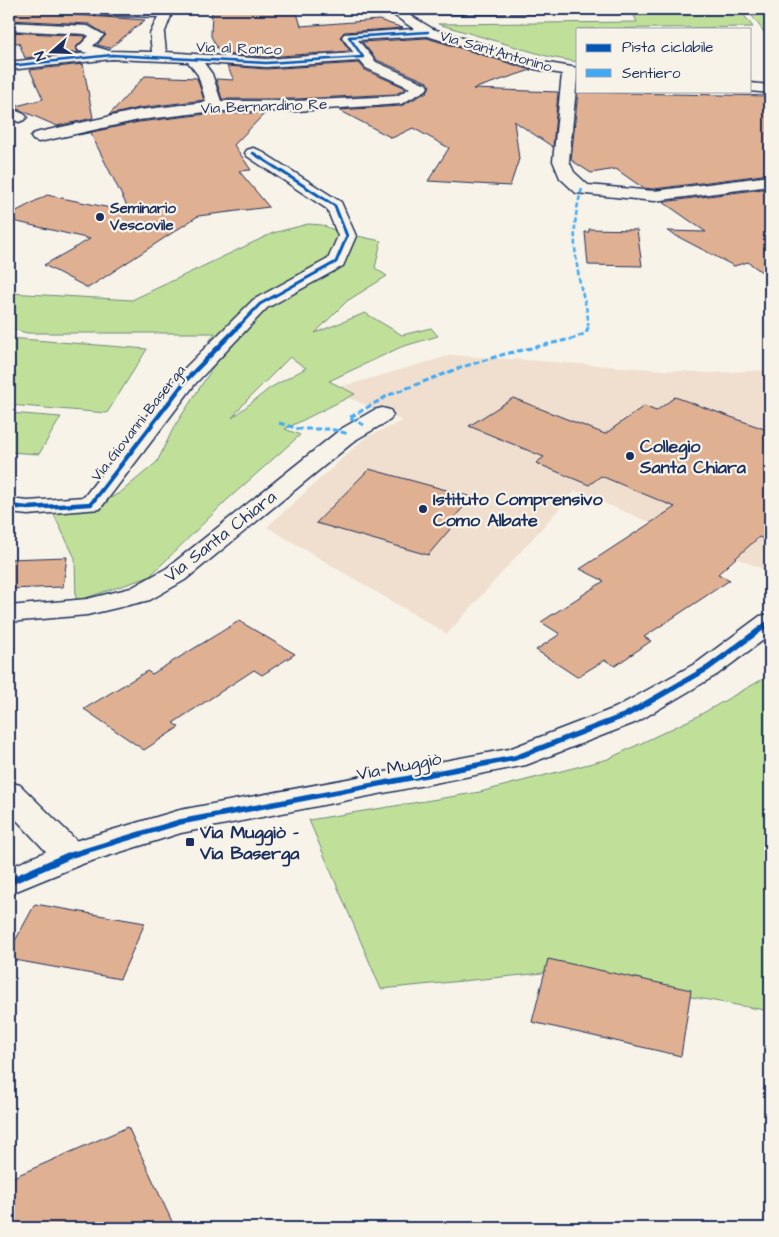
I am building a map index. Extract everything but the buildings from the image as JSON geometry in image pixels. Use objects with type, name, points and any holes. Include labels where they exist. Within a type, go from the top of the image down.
[{"type":"street","points":[[392,9],[548,9]]},
{"type":"street","name":"Via Sant'Antonino","points":[[392,9],[428,32],[540,66],[574,71]]},
{"type":"street","points":[[91,11],[160,13],[165,16],[157,34],[159,56]]},
{"type":"street","points":[[9,26],[88,30],[98,35],[84,48],[112,55]]},
{"type":"street","points":[[363,57],[349,37],[428,32]]},
{"type":"street","name":"Via al Ronco","points":[[9,66],[112,55],[159,56],[266,64],[363,57]]},
{"type":"street","name":"Via Bernardino Re","points":[[39,137],[139,115],[215,106],[296,106],[401,100],[421,87],[371,65],[363,57]]},
{"type":"street","points":[[192,58],[205,74],[215,106]]},
{"type":"street","points":[[574,71],[562,161],[566,174],[582,188],[654,196],[770,181]]},
{"type":"street","points":[[752,88],[770,89]]},
{"type":"street","name":"Via Giovanni Baserga","points":[[9,506],[28,508],[91,504],[187,379],[260,304],[336,262],[347,236],[335,206],[253,153]]},
{"type":"street","name":"Via Santa Chiara","points":[[9,614],[87,607],[140,594],[176,574],[349,434],[382,416]]},
{"type":"street","name":"Via Muggiò","points":[[9,882],[70,855],[180,822],[515,758],[626,715],[708,668],[770,622]]},
{"type":"street","points":[[9,793],[70,855]]},
{"type":"shaded area","points":[[452,355],[709,373],[770,370],[770,572],[575,491],[447,634],[267,527],[366,437],[403,421],[330,390]]},
{"type":"green space","points":[[747,9],[770,9],[770,40]]},
{"type":"green space","points":[[740,10],[753,27],[576,28],[576,62],[550,57],[438,24],[637,22],[632,11]]},
{"type":"green space","points":[[308,224],[322,225],[339,232],[381,241],[375,268],[387,276],[347,301],[315,333],[365,313],[402,335],[431,328],[438,336],[401,347],[329,381],[355,394],[285,429],[300,435],[227,500],[149,577],[76,601],[75,558],[53,513],[84,510],[107,500],[121,492],[157,462],[174,427],[212,369],[215,360],[201,353],[215,333],[27,333],[9,328],[9,293],[132,300],[273,233]],"holes":[[[290,357],[306,368],[270,388],[232,418],[246,401]]]},
{"type":"green space","points":[[9,338],[147,349],[107,413],[9,405]]},
{"type":"green space","points":[[9,413],[61,417],[39,454],[9,452]]},
{"type":"green space","points":[[770,675],[770,1011],[553,972],[381,989],[309,820],[480,792],[608,759],[696,717]]},
{"type":"marked path","points":[[364,425],[349,418],[389,395],[462,367],[505,354],[575,338],[586,333],[589,324],[578,274],[574,239],[574,222],[582,189]]},
{"type":"marked path","points":[[279,423],[299,429],[330,429],[349,434]]},
{"type":"cycle path","points":[[9,66],[112,55],[266,63],[363,57],[349,37],[428,32]]},
{"type":"cycle path","points":[[9,506],[28,508],[91,504],[187,379],[260,304],[336,262],[347,236],[335,206],[253,153]]},
{"type":"cycle path","points":[[9,882],[70,855],[180,822],[515,758],[626,715],[708,668],[770,622]]},
{"type":"place","name":"Seminario Vescovile","points":[[100,217]]},
{"type":"place","name":"Collegio Santa Chiara","points":[[630,456]]},
{"type":"place","name":"Istituto Comprensivo Como Albate","points":[[423,509]]},
{"type":"place","name":"Via Muggiò - Via Baserga","points":[[190,842]]}]
